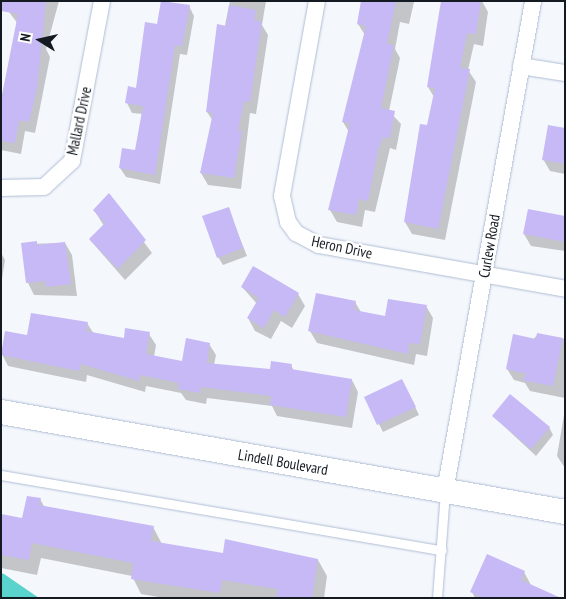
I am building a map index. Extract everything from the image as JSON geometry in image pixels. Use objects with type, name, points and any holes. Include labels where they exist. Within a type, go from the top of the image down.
[{"type":"street","name":"Mallard Drive","points":[[1,188],[44,187],[72,161],[102,1]]},
{"type":"street","name":"Heron Drive","points":[[317,1],[282,196],[288,222],[296,233],[319,244],[565,289]]},
{"type":"street","name":"Curlew Road","points":[[445,491],[533,1]]},
{"type":"street","points":[[521,66],[565,73]]},
{"type":"street","name":"Lindell Boulevard","points":[[1,412],[565,512]]},
{"type":"lane","points":[[1,475],[442,550]]},
{"type":"lane","points":[[437,598],[445,491]]},
{"type":"water","points":[[1,573],[4,574],[39,598],[1,598]]},
{"type":"building","points":[[1,1],[46,1],[37,88],[29,122],[19,120],[15,143],[1,141],[1,100],[18,14],[1,11]]},
{"type":"building","points":[[161,1],[190,5],[182,46],[175,45],[155,175],[119,168],[122,148],[135,150],[143,106],[125,103],[128,86],[136,88],[145,22],[157,24]]},
{"type":"building","points":[[361,1],[396,1],[387,44],[394,45],[381,108],[395,111],[390,138],[383,137],[378,150],[368,201],[359,199],[356,215],[328,210],[350,123],[342,122],[366,26],[357,24]]},
{"type":"building","points":[[441,1],[481,1],[476,34],[467,33],[460,68],[470,69],[438,229],[404,222],[420,124],[427,125],[435,88],[427,87]]},
{"type":"building","points":[[229,5],[256,10],[254,20],[262,22],[250,102],[244,101],[238,131],[242,131],[234,178],[200,173],[213,113],[206,112],[217,24],[226,26]]},
{"type":"building","points":[[548,125],[565,128],[565,164],[542,160]]},
{"type":"building","points":[[109,193],[146,240],[118,269],[89,239],[105,223],[93,210]]},
{"type":"building","points":[[229,207],[243,248],[217,258],[202,216]]},
{"type":"building","points":[[528,209],[565,216],[565,242],[523,234]]},
{"type":"building","points":[[37,241],[37,245],[65,242],[71,284],[46,287],[45,281],[26,283],[21,243]]},
{"type":"building","points":[[253,266],[299,293],[285,317],[274,310],[264,328],[247,318],[259,298],[241,287]]},
{"type":"building","points":[[316,293],[356,301],[354,310],[385,316],[388,299],[427,305],[420,344],[409,343],[408,354],[308,331]]},
{"type":"building","points":[[31,313],[88,322],[86,331],[124,338],[125,328],[150,332],[146,354],[182,361],[186,338],[210,343],[207,363],[270,369],[271,361],[292,364],[291,369],[352,379],[346,417],[270,405],[271,396],[201,387],[200,393],[178,389],[179,383],[140,375],[139,381],[81,364],[79,371],[1,355],[5,331],[27,335]]},
{"type":"building","points":[[537,333],[563,338],[553,386],[522,380],[527,374],[506,369],[513,334],[536,339]]},
{"type":"building","points":[[402,379],[416,407],[377,425],[364,397]]},
{"type":"building","points":[[510,394],[550,427],[531,449],[492,416]]},
{"type":"building","points":[[27,496],[41,498],[39,505],[154,526],[151,541],[223,553],[225,539],[318,559],[312,598],[276,598],[278,589],[222,580],[220,593],[131,579],[133,563],[32,543],[29,560],[1,555],[1,514],[22,518]]},
{"type":"building","points":[[487,554],[525,571],[521,580],[561,598],[483,598],[470,592]]}]
